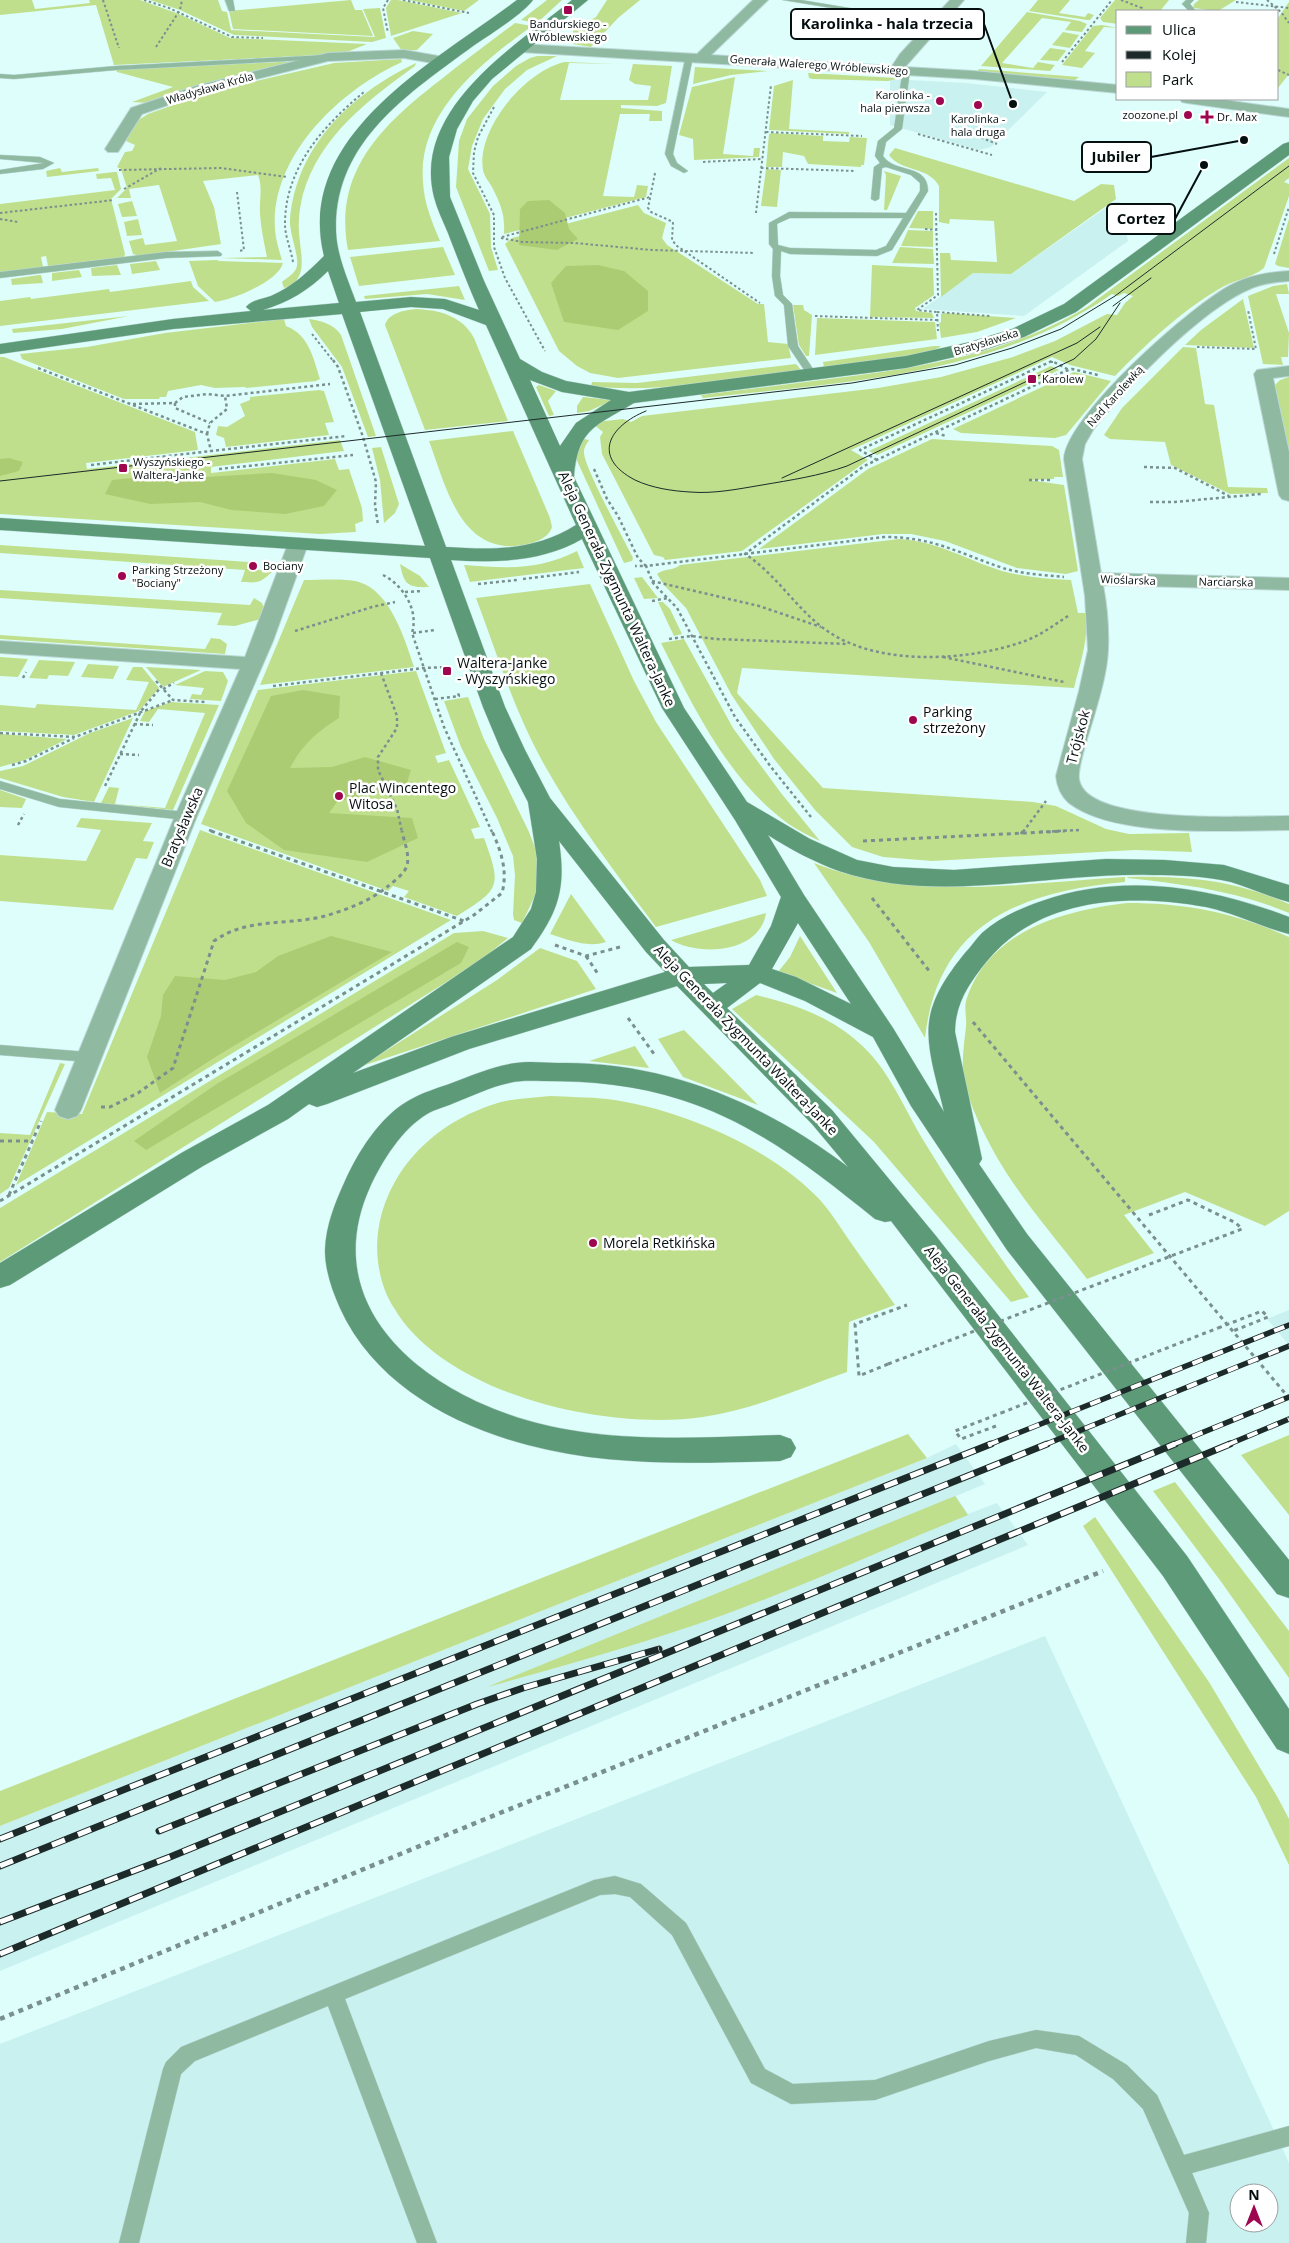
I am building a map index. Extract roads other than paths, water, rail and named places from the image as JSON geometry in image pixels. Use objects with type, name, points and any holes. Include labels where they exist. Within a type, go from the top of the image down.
[{"type":"main road","name":"Aleja Generała Zygmunta Waltera-Janke","points":[[526,0],[386,106],[359,134],[350,147],[336,178],[329,214],[328,233],[332,257],[349,307],[494,707],[513,750],[539,800],[642,930],[682,976],[822,1117],[926,1244],[1175,1566],[1289,1738]]},
{"type":"main road","name":"Aleja Generała Zygmunta Waltera-Janke","points":[[581,0],[520,48],[488,76],[466,99],[449,128],[441,157],[440,179],[448,215],[493,321],[659,683],[696,744],[736,804],[793,897],[884,1034],[920,1099],[1017,1242],[1289,1584]]},
{"type":"main road","name":"Bratysławska","points":[[513,363],[535,376],[562,386],[629,398],[812,375],[949,354],[998,340],[1047,320],[1089,295],[1289,147]]},
{"type":"main road","points":[[195,322],[257,307],[287,296],[308,283],[332,257]]},
{"type":"main road","points":[[0,349],[195,322],[349,307],[429,302],[460,308],[493,321]]},
{"type":"main road","name":"Bratysławska","points":[[564,477],[565,455],[574,436],[594,417],[629,398]]},
{"type":"main road","points":[[0,524],[438,554],[496,555],[534,552],[567,540],[586,526]]},
{"type":"main road","points":[[0,1277],[193,1159],[278,1112],[522,943],[529,936],[542,915],[550,889],[551,874],[539,800]]},
{"type":"main road","points":[[736,804],[787,837],[820,854],[871,871],[927,877],[1106,867],[1168,867],[1225,873],[1289,894]]},
{"type":"main road","points":[[971,1172],[943,1045],[942,1020],[950,996],[969,963],[979,951],[1006,927],[1038,910],[1059,903],[1108,894],[1141,892],[1157,892],[1220,901],[1289,926]]},
{"type":"main road","points":[[711,1007],[756,973],[779,936],[792,906],[793,897]]},
{"type":"main road","points":[[278,1112],[460,1043],[682,976],[756,973],[787,983],[814,995],[884,1034]]},
{"type":"main road","points":[[780,1448],[648,1451],[615,1449],[550,1439],[490,1421],[434,1393],[409,1376],[391,1360],[360,1325],[344,1288],[340,1267],[340,1240],[344,1211],[359,1178],[380,1143],[416,1108],[510,1073],[552,1072],[628,1077],[678,1089],[741,1112],[783,1136],[829,1168],[926,1244]]},
{"type":"street","points":[[696,58],[704,54],[761,0]]},
{"type":"street","points":[[901,70],[905,57],[956,0]]},
{"type":"street","name":"Generała Walerego Wróblewskiego","points":[[520,48],[901,70],[1042,80],[1116,88]]},
{"type":"street","name":"Władysława Króla","points":[[112,149],[136,111],[201,89],[328,57],[404,54],[444,61]]},
{"type":"street","points":[[1194,100],[1289,113]]},
{"type":"street","name":"Nad Karolewką","points":[[1093,579],[1074,459],[1074,451],[1080,436],[1126,382],[1185,326],[1231,291],[1277,272]]},
{"type":"street","points":[[1283,371],[1263,374],[1288,486]]},
{"type":"street","name":"Bratysławska","points":[[68,1110],[185,819],[263,641],[298,544]]},
{"type":"street","name":"Wioślarska","points":[[1093,579],[1164,581]]},
{"type":"street","name":"Trójskok","points":[[1093,579],[1098,650],[1090,691],[1067,776],[1068,785],[1075,796],[1085,804],[1124,817],[1153,820],[1289,823]]},
{"type":"street","name":"Narciarska","points":[[1164,581],[1289,584]]},
{"type":"street","points":[[0,647],[253,664]]},
{"type":"lane","points":[[229,0],[232,9]]},
{"type":"lane","points":[[787,0],[936,23]]},
{"type":"lane","points":[[1190,0],[1186,4],[1191,10]]},
{"type":"lane","name":"Władysława Króla","points":[[0,76],[14,77],[126,67],[328,57]]},
{"type":"lane","points":[[684,171],[672,161],[669,154],[696,58]]},
{"type":"lane","points":[[901,70],[898,128],[882,140],[879,156],[883,163],[916,175],[923,181],[924,191],[909,216],[889,248],[884,251],[790,251],[777,248],[773,244],[773,223],[789,215],[909,216]]},
{"type":"lane","points":[[0,157],[37,159],[50,164],[43,167],[0,172]]},
{"type":"lane","points":[[875,199],[874,186],[878,167],[883,163]]},
{"type":"lane","points":[[777,248],[776,276],[779,296],[788,304],[793,346],[812,375]]},
{"type":"lane","points":[[0,275],[166,255],[218,254]]},
{"type":"lane","points":[[0,785],[59,803],[185,819]]},
{"type":"lane","points":[[0,1050],[88,1057]]},
{"type":"lane","points":[[129,2243],[173,2069],[188,2054],[600,1886],[615,1884],[635,1890],[679,1929],[758,2076],[791,2094],[875,2090],[989,2051],[1036,2039],[1078,2046],[1120,2072],[1150,2102],[1199,2213],[1196,2243]]},
{"type":"lane","points":[[334,1994],[427,2243]]},
{"type":"lane","points":[[1178,2167],[1289,2136]]},
{"type":"tram line","points":[[0,481],[852,383],[955,365],[1012,348],[1061,329],[1115,296],[1289,166]]},
{"type":"tram line","points":[[1113,306],[1151,278]]},
{"type":"tram line","points":[[646,411],[622,425],[610,442],[609,452],[613,462],[621,471],[642,483],[669,490],[708,492],[726,491],[815,475],[847,466],[1074,359],[1096,339],[1120,303]]},
{"type":"tram line","points":[[782,478],[1077,343],[1100,327]]},
{"type":"railway","points":[[988,1445],[1289,1325]]},
{"type":"railway","points":[[1044,1445],[1289,1346]]},
{"type":"railway","points":[[1172,1445],[1289,1397]]},
{"type":"railway","points":[[1227,1445],[1289,1419]]},
{"type":"railway","points":[[0,1839],[991,1444]]},
{"type":"railway","points":[[0,1866],[1047,1444]]},
{"type":"railway","points":[[0,1922],[170,1857],[1175,1444]]},
{"type":"railway","points":[[0,1954],[1230,1444]]},
{"type":"railway","points":[[159,1831],[477,1704],[523,1688],[659,1649]]},
{"type":"place","name":"Bandurskiego - Wróblewskiego","points":[[568,10]]},
{"type":"place","name":"Karolinka - hala pierwsza","points":[[940,101]]},
{"type":"place","name":"Karolinka - hala trzecia","points":[[1013,104]]},
{"type":"place","name":"Karolinka - hala druga","points":[[978,105]]},
{"type":"place","name":"zoozone.pl","points":[[1188,115]]},
{"type":"place","name":"Dr. Max","points":[[1207,117]]},
{"type":"place","name":"Jubiler","points":[[1244,140]]},
{"type":"place","name":"Cortez","points":[[1204,165]]},
{"type":"place","name":"Karolew","points":[[1032,379]]},
{"type":"place","name":"Wyszyńskiego - Waltera-Janke","points":[[123,468]]},
{"type":"place","name":"Bociany","points":[[253,566]]},
{"type":"place","name":"Parking Strzeżony \"Bociany\"","points":[[122,576]]},
{"type":"place","name":"Waltera-Janke - Wyszyńskiego","points":[[447,671]]},
{"type":"place","name":"Parking strzeżony","points":[[913,720]]},
{"type":"place","name":"Plac Wincentego Witosa","points":[[339,796]]},
{"type":"place","name":"Morela Retkińska","points":[[593,1243]]}]
